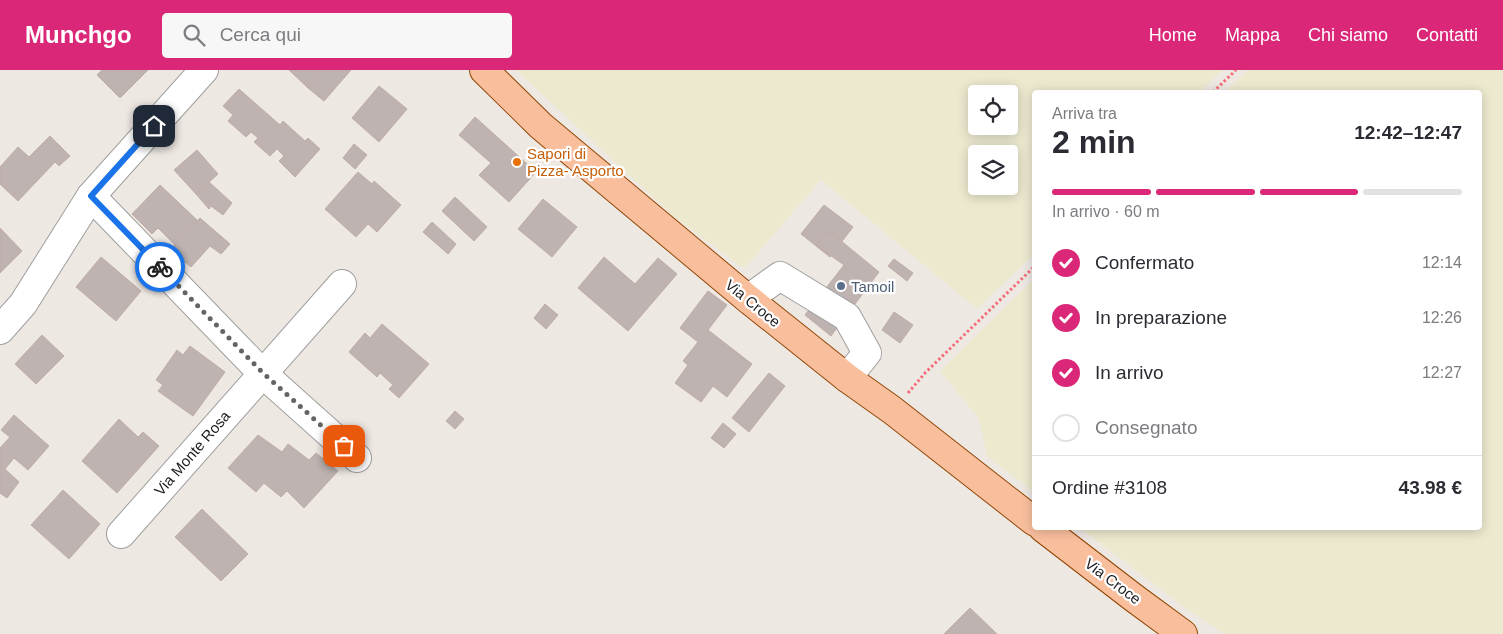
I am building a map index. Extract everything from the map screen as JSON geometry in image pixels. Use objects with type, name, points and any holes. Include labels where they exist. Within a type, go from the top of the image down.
[{"type":"main road","name":"Via Croce","points":[[484,70],[541,126],[748,300],[1032,520]]},
{"type":"main road","name":"Via Croce","points":[[1045,530],[1184,634]]},
{"type":"street","points":[[0,330],[22,304],[91,196],[204,70]]},
{"type":"street","points":[[91,196],[262,372],[357,458]]},
{"type":"street","points":[[748,300],[780,276],[846,318],[867,353],[847,378]]},
{"type":"street","name":"Via Monte Rosa","points":[[121,534],[262,372],[342,284]]},
{"type":"path","points":[[1215,90],[1236,70]]},
{"type":"path","points":[[892,410],[925,373],[1032,269]]},
{"type":"shaded area","points":[[516,70],[1223,70],[1202,90],[1032,90],[1032,256],[977,309],[821,180],[744,269],[671,214]]},
{"type":"shaded area","points":[[1248,70],[1503,70],[1503,634],[1225,634],[1189,611],[1083,530],[1482,530],[1482,90],[1227,90]]},
{"type":"shaded area","points":[[1032,281],[1032,491],[987,456],[979,419],[940,371]]},
{"type":"building","points":[[102,70],[148,70],[120,98],[97,75]]},
{"type":"building","points":[[289,70],[324,70],[308,88]]},
{"type":"building","points":[[324,70],[351,70],[324,101],[308,88]]},
{"type":"building","points":[[379,86],[407,109],[379,142],[352,118]]},
{"type":"building","points":[[239,89],[280,125],[283,121],[305,141],[308,138],[320,149],[295,177],[279,161],[284,156],[277,149],[270,156],[254,142],[258,138],[251,132],[246,137],[228,121],[233,115],[223,106]]},
{"type":"building","points":[[475,117],[536,172],[509,202],[479,175],[491,163],[459,135]]},
{"type":"building","points":[[50,136],[70,156],[59,166],[55,162],[18,201],[0,184],[0,167],[18,147],[29,157]]},
{"type":"building","points":[[354,144],[367,155],[355,169],[343,158]]},
{"type":"building","points":[[197,150],[218,174],[196,194],[174,170]]},
{"type":"building","points":[[358,172],[372,184],[374,181],[401,205],[377,232],[368,224],[356,237],[325,209]]},
{"type":"building","points":[[209,182],[232,203],[223,215],[211,206],[209,209],[196,194]]},
{"type":"building","points":[[160,185],[198,221],[175,245],[158,228],[152,234],[132,214]]},
{"type":"building","points":[[455,197],[487,227],[474,241],[442,211]]},
{"type":"building","points":[[543,199],[577,227],[552,257],[518,229]]},
{"type":"building","points":[[824,205],[853,227],[830,257],[801,234]]},
{"type":"building","points":[[200,218],[230,244],[221,254],[210,246],[191,267],[170,250]]},
{"type":"building","points":[[432,222],[456,244],[448,254],[423,232]]},
{"type":"building","points":[[0,228],[22,251],[0,273]]},
{"type":"building","points":[[829,231],[879,272],[831,336],[805,315],[844,265],[816,245]]},
{"type":"building","points":[[101,257],[141,291],[116,321],[76,287]]},
{"type":"building","points":[[604,257],[635,284],[658,258],[677,274],[628,331],[578,288]]},
{"type":"building","points":[[894,259],[913,273],[907,281],[888,266]]},
{"type":"building","points":[[708,291],[727,305],[708,330],[752,364],[727,397],[713,386],[701,402],[675,383],[688,365],[683,361],[698,342],[680,328]]},
{"type":"building","points":[[545,304],[558,315],[546,329],[534,318]]},
{"type":"building","points":[[894,312],[913,325],[900,343],[882,330]]},
{"type":"building","points":[[382,324],[429,364],[399,398],[389,389],[393,385],[380,373],[377,377],[349,352],[365,333],[370,338]]},
{"type":"building","points":[[42,335],[64,356],[36,384],[15,364]]},
{"type":"building","points":[[190,346],[225,372],[193,416],[158,391],[163,385],[156,380],[177,350],[183,355]]},
{"type":"building","points":[[769,373],[785,386],[749,432],[732,418]]},
{"type":"building","points":[[455,411],[464,419],[455,429],[446,421]]},
{"type":"building","points":[[14,415],[49,446],[28,470],[14,458],[5,469],[19,482],[7,498],[0,493],[0,448],[10,437],[1,430]]},
{"type":"building","points":[[119,419],[138,437],[143,432],[159,446],[117,493],[82,461]]},
{"type":"building","points":[[723,423],[736,434],[724,448],[711,438]]},
{"type":"building","points":[[258,435],[282,452],[288,444],[309,460],[316,453],[338,471],[304,508],[287,491],[281,497],[264,483],[256,492],[228,468]]},
{"type":"building","points":[[63,490],[100,524],[69,559],[31,525]]},
{"type":"building","points":[[202,509],[248,554],[221,581],[175,537]]},
{"type":"building","points":[[970,608],[997,634],[944,634]]},
{"type":"way so far","points":[[160,267],[262,372],[344,446]]},
{"type":"place","name":"Sapori di Pizza- Asporto","points":[[517,162]]},
{"type":"place","name":"Tamoil","points":[[841,286]]},
{"type":"route","points":[[154,126],[91,196],[160,267]]}]
